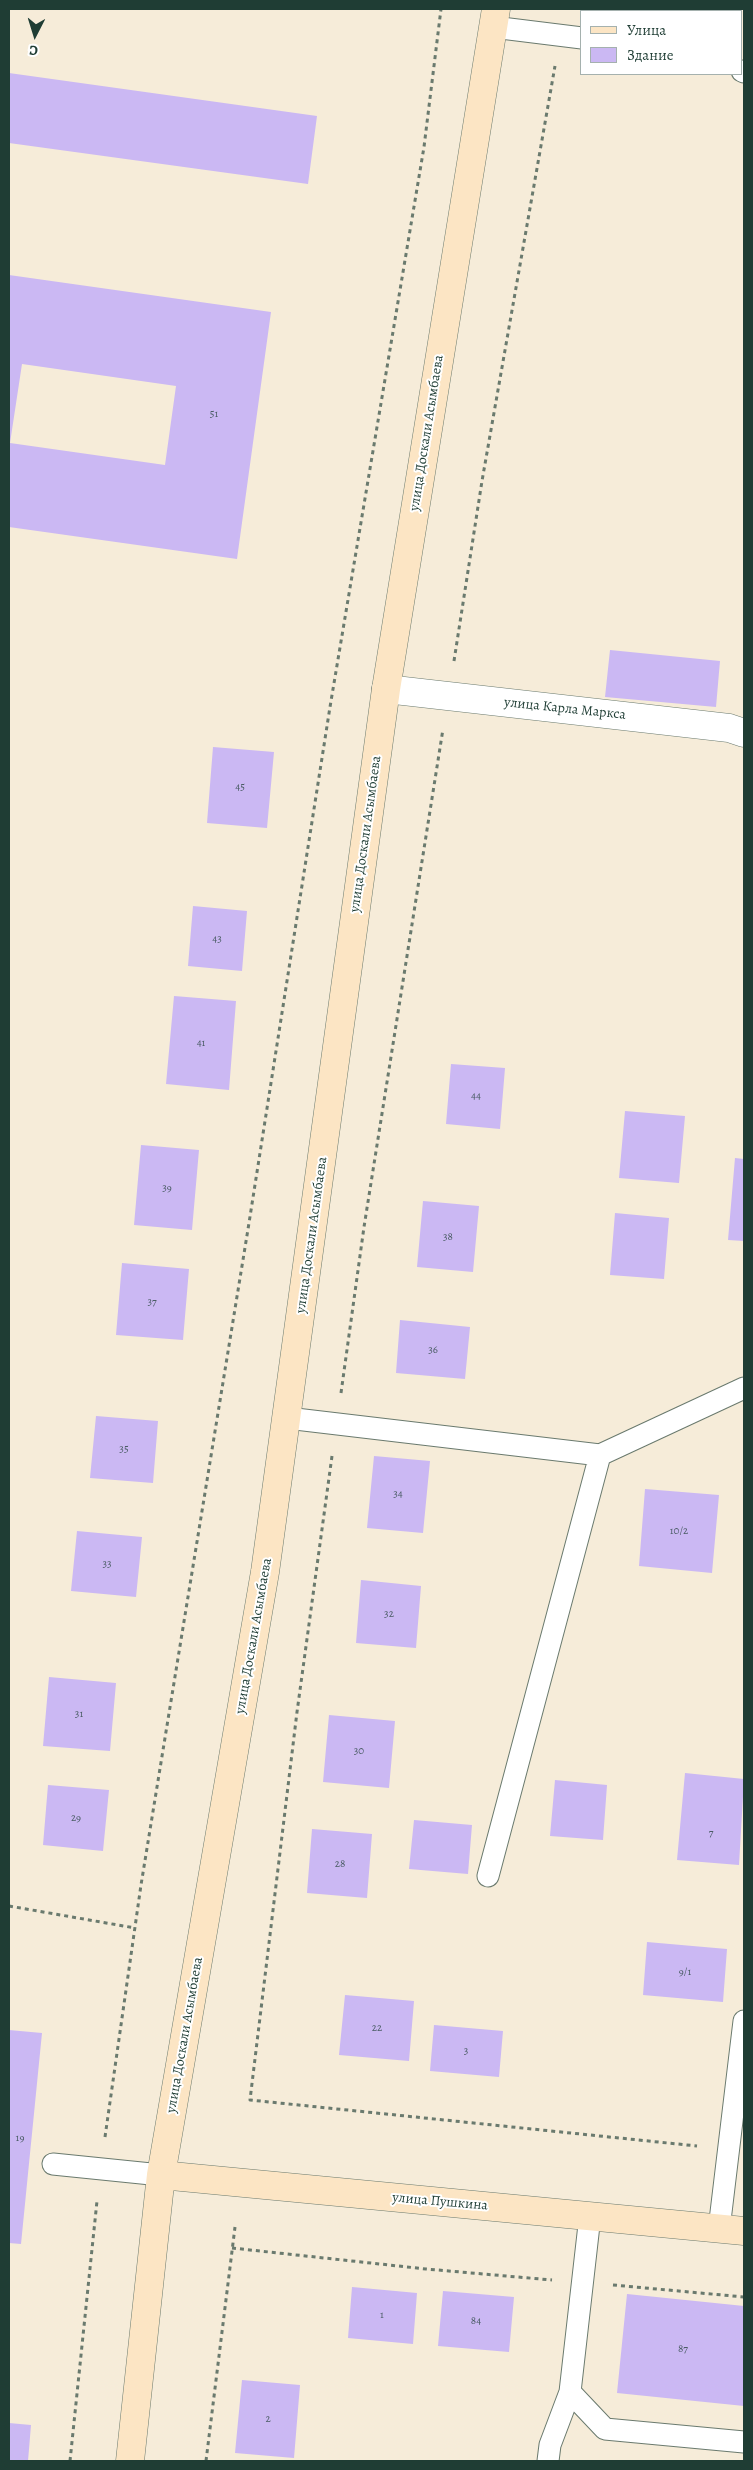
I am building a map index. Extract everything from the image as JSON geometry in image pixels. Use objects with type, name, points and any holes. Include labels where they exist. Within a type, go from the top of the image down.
[{"type":"street","name":"улица Доскали Асымбаева","points":[[130,2461],[161,2175],[264,1582],[386,689],[495,18]]},
{"type":"street","name":"улица Карла Маркса","points":[[386,689],[729,728],[744,733]]},
{"type":"street","name":"улица Пушкина","points":[[161,2175],[732,2230]]},
{"type":"lane","points":[[495,18],[560,35],[580,38]]},
{"type":"lane","points":[[287,1418],[600,1455],[744,1388]]},
{"type":"lane","points":[[488,1876],[600,1455]]},
{"type":"lane","name":"улица Пушкина","points":[[732,2230],[729,2150],[744,2021]]},
{"type":"lane","points":[[54,2164],[161,2175]]},
{"type":"lane","points":[[548,2461],[550,2445],[570,2392],[590,2216]]},
{"type":"lane","points":[[570,2392],[605,2428],[744,2442]]},
{"type":"path","points":[[70,2461],[100,2169],[135,1928],[330,707],[424,147],[441,9]]},
{"type":"path","points":[[560,35],[482,481],[364,1227],[296,1721],[250,2100],[729,2150]]},
{"type":"path","points":[[9,1906],[135,1928]]},
{"type":"path","points":[[206,2461],[234,2227]]},
{"type":"path","points":[[232,2248],[426,2269],[744,2297]]},
{"type":"building","points":[[9,73],[317,116],[308,184],[9,143]]},
{"type":"building","points":[[9,275],[271,312],[237,559],[9,527]],"holes":[[[22,364],[176,386],[165,465],[10,443]]]},
{"type":"building","points":[[610,650],[720,661],[716,707],[605,697]]},
{"type":"building","points":[[213,747],[274,752],[267,828],[207,823]]},
{"type":"building","points":[[193,906],[247,911],[242,971],[188,966]]},
{"type":"building","points":[[174,996],[236,1001],[229,1090],[166,1084]]},
{"type":"building","points":[[451,1064],[505,1068],[500,1129],[446,1124]]},
{"type":"building","points":[[625,1111],[685,1116],[679,1183],[619,1178]]},
{"type":"building","points":[[141,1145],[199,1150],[192,1230],[134,1225]]},
{"type":"building","points":[[735,1158],[744,1159],[744,1241],[728,1240]]},
{"type":"building","points":[[423,1201],[479,1206],[473,1272],[417,1267]]},
{"type":"building","points":[[615,1213],[669,1218],[664,1279],[610,1275]]},
{"type":"building","points":[[122,1263],[189,1269],[183,1340],[116,1335]]},
{"type":"building","points":[[400,1320],[470,1327],[465,1379],[396,1373]]},
{"type":"building","points":[[96,1416],[158,1421],[153,1483],[90,1478]]},
{"type":"building","points":[[374,1456],[430,1461],[423,1533],[367,1528]]},
{"type":"building","points":[[645,1489],[719,1495],[712,1573],[639,1566]]},
{"type":"building","points":[[77,1531],[142,1537],[136,1597],[71,1591]]},
{"type":"building","points":[[361,1580],[421,1586],[416,1648],[356,1643]]},
{"type":"building","points":[[49,1677],[116,1683],[110,1751],[43,1746]]},
{"type":"building","points":[[329,1715],[395,1721],[389,1788],[323,1782]]},
{"type":"building","points":[[685,1773],[744,1779],[739,1865],[677,1860]]},
{"type":"building","points":[[555,1780],[607,1785],[603,1840],[550,1836]]},
{"type":"building","points":[[48,1785],[109,1790],[103,1851],[43,1845]]},
{"type":"building","points":[[414,1820],[472,1825],[468,1874],[409,1869]]},
{"type":"building","points":[[312,1829],[372,1834],[367,1898],[307,1893]]},
{"type":"building","points":[[647,1942],[727,1949],[723,2002],[643,1995]]},
{"type":"building","points":[[345,1995],[414,2001],[409,2061],[339,2055]]},
{"type":"building","points":[[434,2025],[503,2031],[499,2077],[430,2071]]},
{"type":"building","points":[[9,2030],[42,2033],[21,2244],[9,2243]]},
{"type":"building","points":[[352,2287],[417,2293],[413,2344],[348,2338]]},
{"type":"building","points":[[443,2291],[514,2297],[509,2352],[438,2346]]},
{"type":"building","points":[[627,2294],[744,2306],[744,2406],[617,2393]]},
{"type":"building","points":[[242,2380],[300,2385],[294,2458],[235,2453]]},
{"type":"building","points":[[9,2423],[31,2425],[28,2461],[9,2461]]}]
